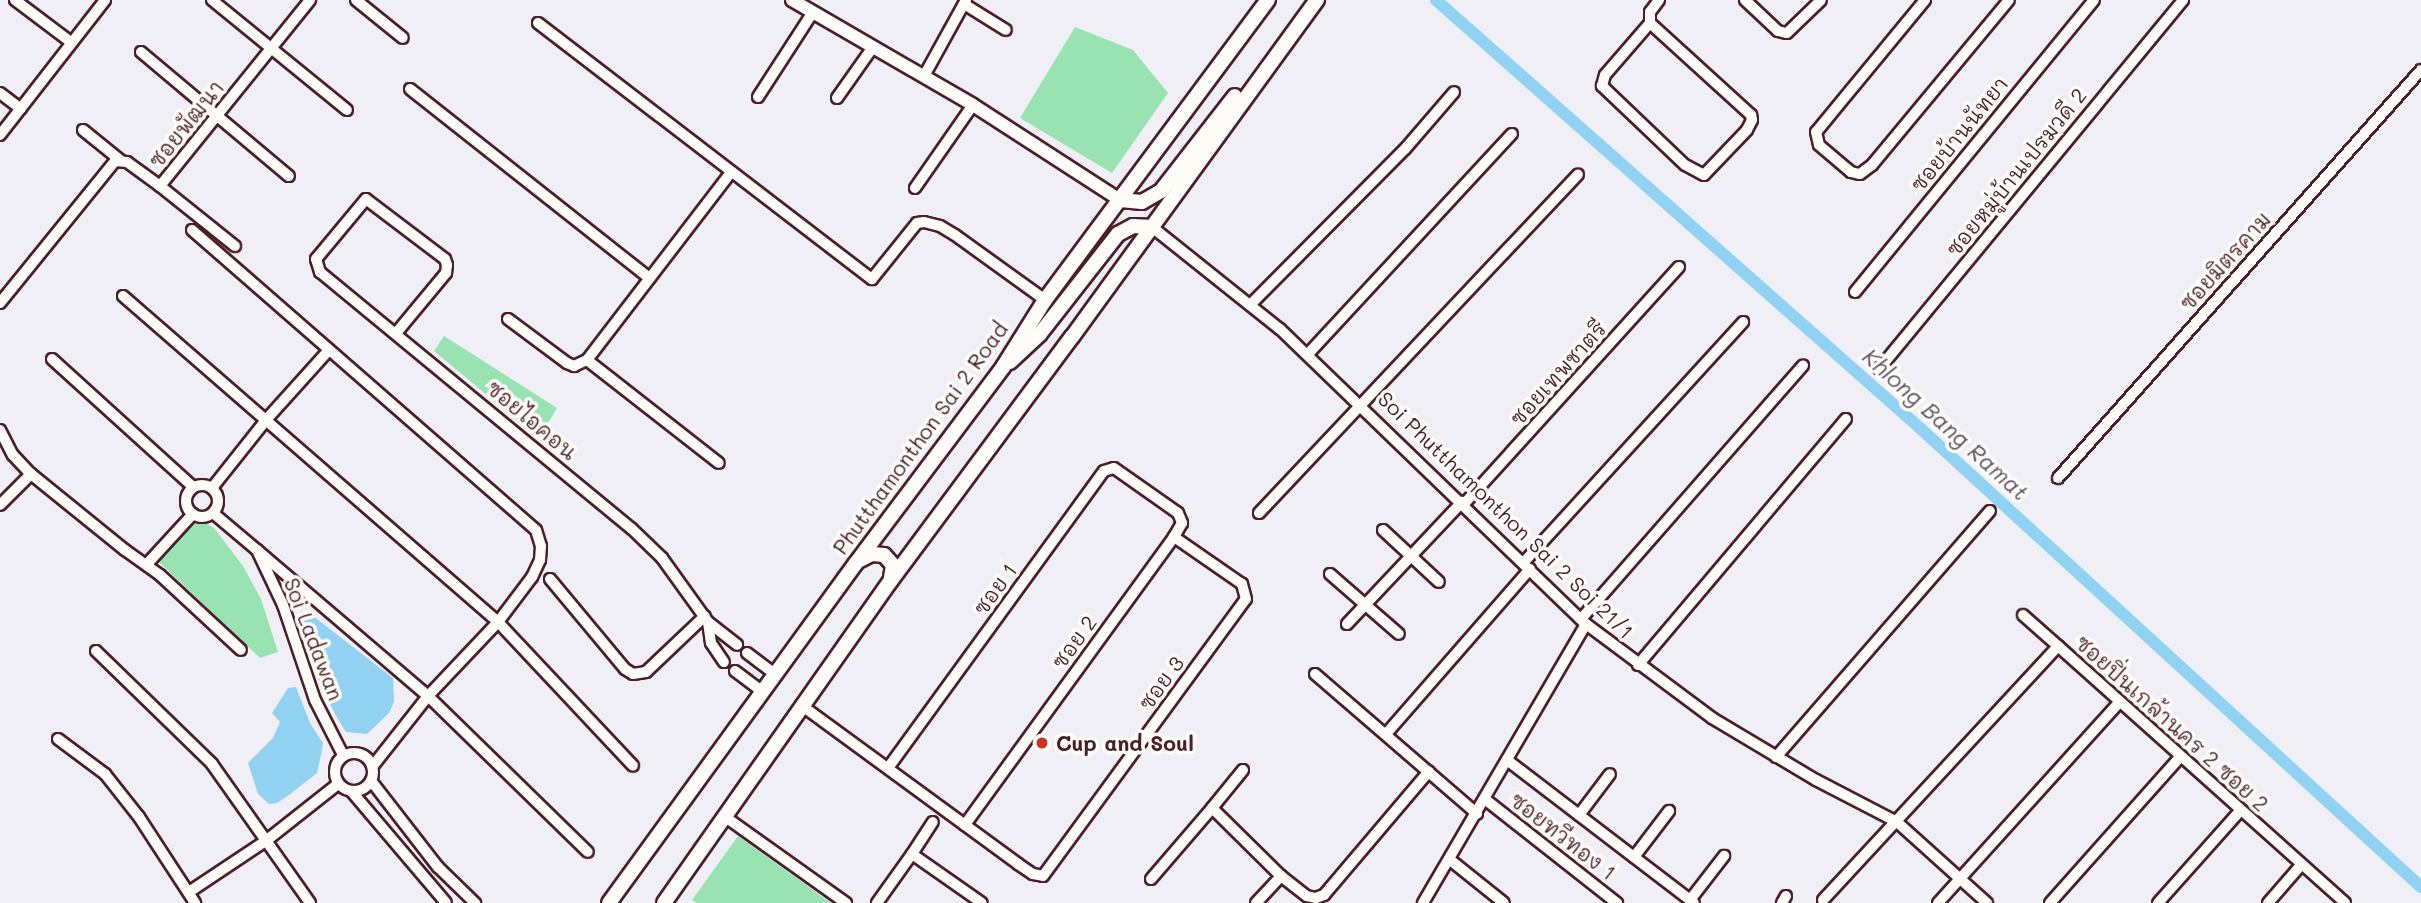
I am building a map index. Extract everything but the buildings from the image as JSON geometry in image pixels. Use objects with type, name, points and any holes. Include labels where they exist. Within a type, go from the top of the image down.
[{"type":"main road","name":"Phutthamonthon Sai 2 Road","points":[[609,903],[856,563],[1003,367],[1045,300],[1268,0]]},
{"type":"main road","points":[[664,903],[889,583],[1317,0]]},
{"type":"main road","points":[[1120,200],[1142,202],[1161,191],[1235,97],[1265,70]]},
{"type":"main road","points":[[1003,367],[1039,335],[1118,234],[1133,226],[1152,227]]},
{"type":"main road","points":[[856,563],[872,554],[884,555],[894,565],[889,583]]},
{"type":"street","points":[[15,0],[72,43]]},
{"type":"street","points":[[0,135],[105,0]]},
{"type":"street","points":[[212,0],[347,110]]},
{"type":"street","name":"ซอยพัฒนา","points":[[0,303],[115,161],[120,160],[160,186],[310,0]]},
{"type":"street","points":[[356,0],[403,38]]},
{"type":"street","points":[[792,0],[973,105],[1120,200]]},
{"type":"street","points":[[1650,23],[1751,115],[1751,125],[1710,171],[1699,174],[1602,86],[1605,75],[1650,23],[1650,12],[1659,0]]},
{"type":"street","points":[[1745,0],[1779,31],[1787,33],[1821,0]]},
{"type":"street","points":[[1925,0],[1816,132],[1819,145],[1851,172],[1860,174],[1872,164],[2009,0]]},
{"type":"street","name":"ซอยบ้านนัทยา","points":[[1855,292],[2094,0]]},
{"type":"street","name":"ซอยหมู่บ้านเปรมวดี 2","points":[[1879,369],[2183,0]]},
{"type":"street","points":[[924,76],[965,2],[1006,30]]},
{"type":"street","points":[[758,97],[813,12]]},
{"type":"street","points":[[538,23],[872,279],[917,223],[924,222],[940,226],[955,235],[1045,300]]},
{"type":"street","points":[[836,98],[873,47]]},
{"type":"street","points":[[141,52],[289,176]]},
{"type":"street","name":"ซอยมิตรคาม","points":[[2058,478],[2421,70]]},
{"type":"street","points":[[410,89],[649,278]]},
{"type":"street","points":[[1251,304],[1405,149],[1454,92]]},
{"type":"street","points":[[0,93],[21,109]]},
{"type":"street","points":[[915,188],[973,105]]},
{"type":"street","points":[[83,130],[120,160]]},
{"type":"street","points":[[1308,354],[1512,134]]},
{"type":"street","points":[[508,319],[568,363],[574,366],[587,360],[731,172]]},
{"type":"street","points":[[1259,513],[1578,174]]},
{"type":"street","points":[[160,186],[235,246]]},
{"type":"street","name":"ซอยไอคอน","points":[[397,332],[446,273],[444,259],[366,199],[316,259],[320,272],[397,332],[632,529],[662,558],[706,619],[737,645]]},
{"type":"street","name":"Soi Phutthamonthon Sai 2 Soi 21/1","points":[[1152,227],[1251,304],[1308,354],[1584,621],[1638,665],[1687,701],[1776,757],[1897,822],[1987,903]]},
{"type":"street","points":[[192,230],[536,530],[541,546],[540,560],[532,577],[498,622],[428,696],[372,768]]},
{"type":"street","name":"ซอยเทพชาตรี","points":[[1347,624],[1463,503],[1679,267]]},
{"type":"street","points":[[123,296],[498,622],[633,766]]},
{"type":"street","points":[[1385,734],[1527,566],[1743,322]]},
{"type":"street","points":[[212,488],[266,420],[329,350]]},
{"type":"street","points":[[52,359],[193,487]]},
{"type":"street","points":[[587,360],[719,463]]},
{"type":"street","points":[[1423,903],[1486,800],[1584,621],[1803,365]]},
{"type":"street","points":[[1638,665],[1846,419]]},
{"type":"street","points":[[0,430],[8,446],[31,474],[125,550],[147,564],[241,650]]},
{"type":"street","name":"ซอย 1","points":[[888,768],[1104,471],[1114,468],[1181,516],[1182,523],[1174,537]]},
{"type":"street","points":[[0,505],[31,474]]},
{"type":"street","points":[[205,485],[212,488],[218,503],[213,513],[206,517],[193,514],[186,502],[193,487],[205,485]]},
{"type":"street","points":[[1776,757],[1990,511]]},
{"type":"street","name":"Soi Ladawan","points":[[213,513],[257,550],[284,605],[315,700],[343,755]]},
{"type":"street","points":[[147,564],[193,514]]},
{"type":"street","points":[[1382,530],[1439,582]]},
{"type":"street","name":"ซอย 2","points":[[965,825],[1174,537]]},
{"type":"street","name":"ซอย 3","points":[[965,825],[1033,874],[1043,876],[1049,871],[1246,599],[1242,584],[1174,537]]},
{"type":"street","points":[[257,550],[428,696],[589,852]]},
{"type":"street","points":[[1330,574],[1398,634]]},
{"type":"street","points":[[550,579],[625,669],[633,674],[646,672],[706,619]]},
{"type":"street","points":[[2023,615],[2058,646]]},
{"type":"street","name":"ซอยไอคอน","points":[[706,619],[711,643],[724,662]]},
{"type":"street","name":"ซอยปิ่นเกล้านคร 2 ซอย 2","points":[[1823,900],[2058,646],[2179,758],[2345,903]]},
{"type":"street","points":[[96,652],[212,764],[310,903]]},
{"type":"street","points":[[747,653],[776,675]]},
{"type":"street","points":[[735,671],[763,692]]},
{"type":"street","points":[[1315,674],[1477,814]]},
{"type":"street","points":[[1938,903],[2119,703]]},
{"type":"street","points":[[801,705],[965,825]]},
{"type":"street","points":[[58,739],[105,774],[195,903]]},
{"type":"street","points":[[446,903],[406,860],[352,792],[338,783],[335,768],[343,755],[350,753],[365,756],[372,768],[372,782],[432,860],[475,903]]},
{"type":"street","points":[[2050,903],[2179,758]]},
{"type":"street","points":[[1507,760],[1692,901],[1724,856]]},
{"type":"street","points":[[1151,879],[1243,770]]},
{"type":"street","points":[[1212,808],[1281,876],[1307,896],[1315,898],[1324,895],[1429,771]]},
{"type":"street","points":[[1579,815],[1610,774]]},
{"type":"street","points":[[352,792],[360,791],[372,782]]},
{"type":"street","points":[[189,892],[267,840],[338,783]]},
{"type":"street","name":"ซอยทวีทอง 1","points":[[1486,800],[1618,903]]},
{"type":"street","points":[[1634,857],[1669,811]]},
{"type":"street","points":[[2158,903],[2240,811]]},
{"type":"street","points":[[724,816],[846,903]]},
{"type":"street","points":[[877,903],[933,822]]},
{"type":"street","points":[[912,853],[982,903]]},
{"type":"street","points":[[1449,859],[1504,903]]},
{"type":"street","points":[[2268,903],[2301,865]]},
{"type":"street","points":[[1256,903],[1281,876]]},
{"type":"green space","points":[[1075,27],[1133,50],[1168,93],[1112,173],[1020,118]]},
{"type":"green space","points":[[444,336],[557,408],[539,438],[434,351]]},
{"type":"green space","points":[[202,521],[214,528],[243,566],[261,599],[278,652],[260,658],[158,561],[193,525]]},
{"type":"green space","points":[[738,836],[831,903],[697,903],[692,900]]},
{"type":"water","points":[[301,612],[308,612],[393,678],[394,702],[389,713],[367,734],[346,732],[335,714],[316,674],[325,671],[317,643],[307,644],[299,618]]},
{"type":"water","points":[[296,687],[310,723],[323,743],[317,773],[277,803],[269,804],[258,794],[248,763],[273,738],[280,722],[272,713],[288,688]]},
{"type":"waterway","name":"Khlong Bang Ramat","points":[[1436,0],[1921,429],[2421,887]]},
{"type":"place","name":"Cup and Soul","points":[[1042,743]]}]
